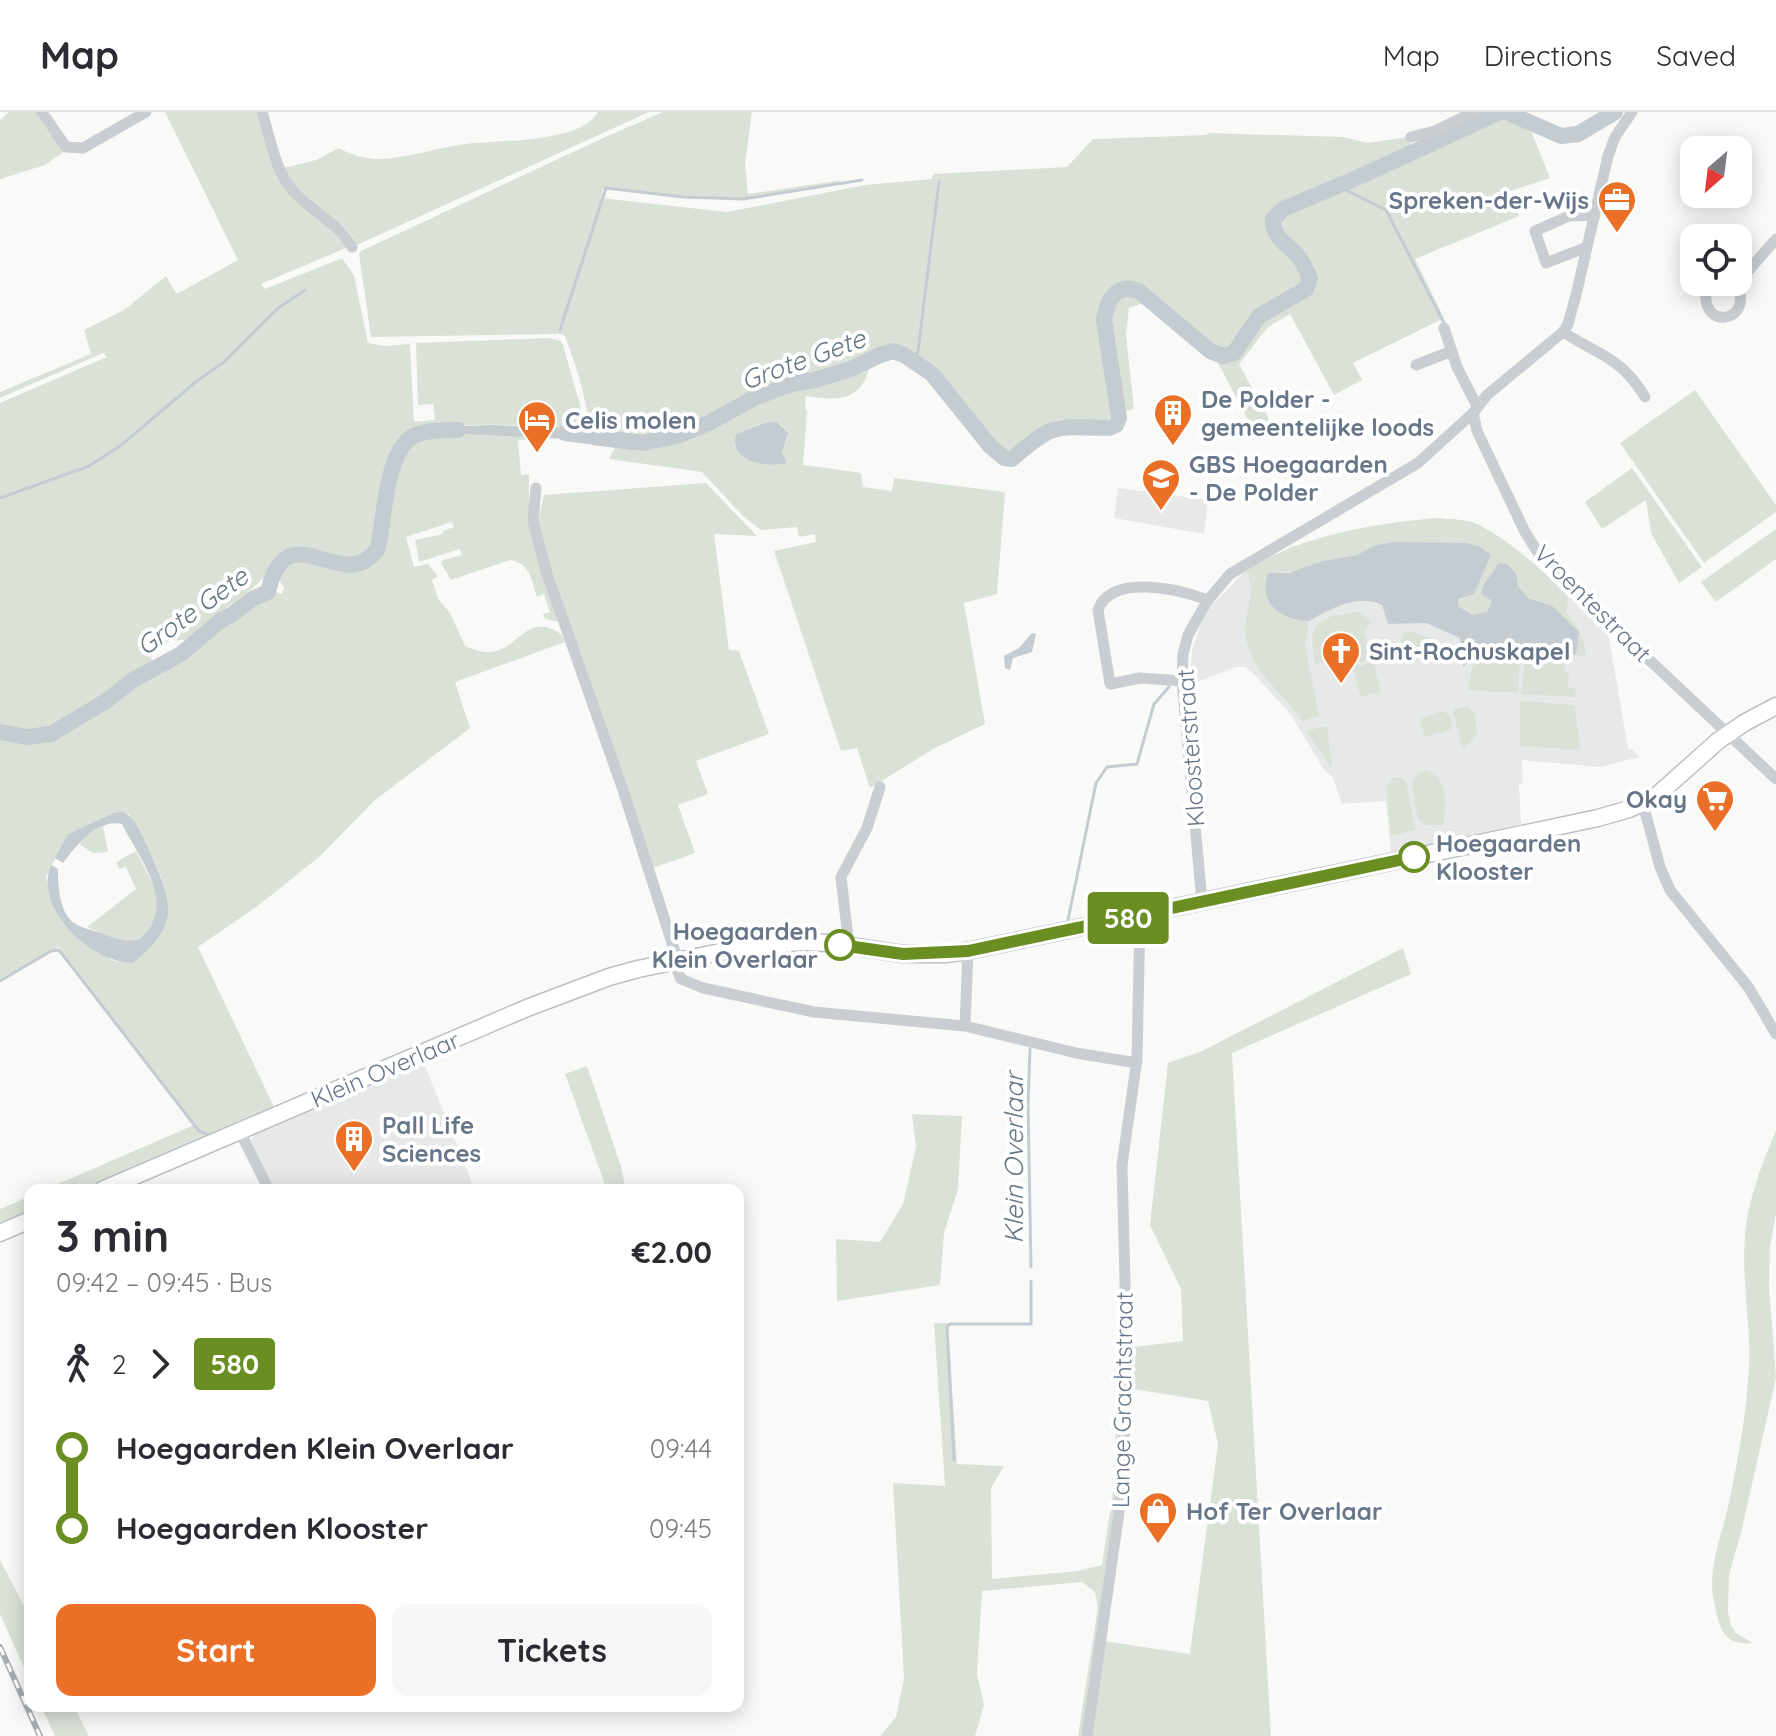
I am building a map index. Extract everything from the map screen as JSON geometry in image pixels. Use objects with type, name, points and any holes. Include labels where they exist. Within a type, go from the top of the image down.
[{"type":"main road","points":[[1643,804],[1666,789],[1728,733],[1776,706]]},
{"type":"main road","name":"Klein Overlaar","points":[[116,1184],[568,992],[609,977],[673,961],[735,949],[798,942],[903,954],[968,951],[1559,827],[1643,804]]},
{"type":"main road","points":[[0,1233],[24,1223]]},
{"type":"street","points":[[42,112],[66,147],[83,148],[146,112]]},
{"type":"street","points":[[262,112],[283,177],[297,196],[338,227],[352,247]]},
{"type":"street","points":[[1411,137],[1435,131],[1474,112]]},
{"type":"street","points":[[1475,410],[1563,332],[1568,324],[1608,156],[1615,137],[1632,112]]},
{"type":"street","points":[[1587,247],[1546,263],[1535,231],[1569,216],[1595,215]]},
{"type":"street","points":[[1752,263],[1776,239]]},
{"type":"street","points":[[1706,296],[1709,311],[1719,317],[1731,316],[1739,308],[1741,296]]},
{"type":"street","name":"Vroentestraat","points":[[1444,328],[1475,410],[1477,431],[1537,551],[1776,779]]},
{"type":"street","points":[[1563,332],[1619,363],[1645,397]]},
{"type":"street","points":[[1416,365],[1452,351]]},
{"type":"street","name":"Kloosterstraat","points":[[1202,902],[1182,681],[1183,654],[1188,635],[1208,600],[1242,565],[1418,463],[1475,410]]},
{"type":"street","points":[[536,488],[533,521],[547,574],[623,790],[675,952],[673,961],[687,983],[761,1001],[845,1016],[925,1020],[965,1026],[985,1033],[1137,1063]]},
{"type":"street","points":[[1182,681],[1140,678],[1110,684],[1098,610],[1110,592],[1131,587],[1208,600]]},
{"type":"street","points":[[849,946],[841,877],[867,828],[880,787]]},
{"type":"street","points":[[1643,804],[1660,867],[1670,890],[1749,988],[1776,1034]]},
{"type":"street","name":"Lange Grachtstraat","points":[[1087,1736],[1124,1477],[1122,1165],[1137,1063],[1140,915]]},
{"type":"street","points":[[965,1026],[968,951]]},
{"type":"street","points":[[240,1132],[266,1184]]},
{"type":"shaded area","points":[[9,112],[38,112],[65,151],[45,165],[0,179],[0,120]]},
{"type":"shaded area","points":[[165,112],[259,112],[281,180],[325,218],[348,247],[261,284],[265,289],[342,258],[354,275],[368,343],[385,346],[410,344],[414,422],[435,420],[433,404],[418,405],[416,343],[550,338],[561,341],[587,430],[586,434],[574,433],[571,428],[473,425],[414,430],[391,459],[375,549],[365,558],[345,562],[304,547],[289,550],[258,583],[215,616],[192,640],[170,642],[154,649],[150,653],[152,661],[84,710],[87,718],[118,699],[140,680],[189,655],[220,624],[249,605],[275,592],[282,594],[284,588],[277,576],[289,561],[300,557],[346,570],[370,564],[381,550],[397,464],[406,447],[421,437],[436,434],[470,433],[557,439],[518,440],[521,475],[529,474],[529,509],[558,622],[545,619],[543,614],[550,612],[544,594],[537,597],[529,573],[517,562],[510,560],[451,580],[441,563],[462,555],[460,549],[419,562],[415,540],[443,534],[443,531],[454,527],[452,522],[406,537],[414,567],[428,564],[438,576],[432,580],[438,599],[450,613],[465,646],[484,652],[496,651],[536,627],[552,629],[565,642],[455,682],[470,728],[374,801],[319,857],[259,905],[198,947],[275,1109],[97,1184],[58,1184],[194,1125],[59,947],[0,979],[0,403],[107,357],[103,353],[0,398],[0,392],[91,354],[84,330],[124,310],[166,276],[177,294],[238,260]],"holes":[[[129,814],[165,887],[167,916],[158,933],[127,963],[111,960],[52,903],[46,877],[68,834]]]},
{"type":"shaded area","points":[[598,112],[649,112],[357,245],[340,223],[302,197],[283,168],[316,160],[339,148],[359,156],[380,159],[459,145],[534,139],[573,130],[588,123]]},
{"type":"shaded area","points":[[663,112],[752,112],[745,165],[748,194],[836,181],[847,183],[743,200],[683,198],[603,189],[601,198],[727,212],[865,185],[932,179],[933,174],[1067,167],[1093,139],[1208,133],[1343,137],[1367,143],[1408,137],[1411,147],[1363,173],[1289,202],[1272,215],[1268,225],[1270,231],[1301,267],[1304,282],[1301,290],[1257,314],[1236,345],[1229,350],[1213,349],[1148,292],[1132,284],[1118,284],[1107,294],[1100,316],[1114,413],[1107,421],[1058,420],[1007,454],[942,378],[913,354],[900,348],[876,351],[830,373],[772,385],[695,425],[668,435],[648,437],[589,433],[581,384],[565,336],[561,334],[371,337],[361,251]]},
{"type":"shaded area","points":[[1507,116],[1531,131],[1550,178],[1510,191],[1519,216],[1415,259],[1444,318],[1353,363],[1362,380],[1334,395],[1290,314],[1268,327],[1239,364],[1275,430],[1258,439],[1216,359],[1236,357],[1258,323],[1309,293],[1315,281],[1305,258],[1277,229],[1277,223],[1284,216],[1497,117]]},
{"type":"shaded area","points":[[1122,294],[1134,295],[1146,302],[1129,308],[1126,335],[1134,409],[1125,411],[1111,325],[1115,298]]},
{"type":"shaded area","points":[[870,365],[861,386],[847,396],[806,396],[803,465],[861,473],[863,487],[892,491],[894,478],[1005,492],[997,594],[964,603],[985,724],[935,748],[870,788],[857,748],[841,751],[774,551],[816,542],[815,534],[799,537],[797,527],[761,530],[742,515],[702,472],[609,459],[615,447],[655,449],[717,426],[787,390],[829,384]],"holes":[[[763,423],[780,424],[788,433],[782,454],[736,434]]]},
{"type":"shaded area","points":[[1695,390],[1776,505],[1776,512],[1704,563],[1620,443]]},
{"type":"shaded area","points":[[777,422],[788,433],[782,453],[787,463],[769,465],[751,461],[738,451],[736,434],[764,423]]},
{"type":"shaded area","points":[[492,425],[571,428],[575,433],[586,434],[586,440],[441,435],[437,427]]},
{"type":"shaded area","points":[[589,433],[636,438],[633,450],[592,445]]},
{"type":"shaded area","points":[[1632,468],[1702,567],[1679,583],[1651,533],[1646,500],[1602,529],[1585,502]]},
{"type":"shaded area","points":[[706,483],[757,536],[714,534],[729,650],[739,651],[769,734],[696,761],[708,794],[678,805],[695,853],[653,868],[546,555],[538,521],[544,495]]},
{"type":"shaded area","name":"GBS Hoegaarden - De Polder","points":[[1118,488],[1208,500],[1204,534],[1114,518]]},
{"type":"shaded area","points":[[1437,518],[1473,522],[1524,556],[1608,632],[1628,749],[1639,757],[1600,767],[1522,760],[1523,783],[1519,784],[1521,824],[1391,852],[1386,801],[1342,804],[1333,778],[1323,768],[1291,715],[1252,672],[1245,667],[1236,667],[1192,684],[1192,651],[1200,626],[1212,605],[1244,572],[1274,554],[1276,556],[1290,547],[1372,527]]},
{"type":"shaded area","points":[[1438,518],[1475,523],[1513,546],[1547,576],[1568,596],[1567,614],[1575,624],[1581,634],[1586,658],[1576,655],[1579,631],[1538,600],[1528,599],[1518,586],[1516,573],[1499,563],[1484,584],[1493,601],[1487,612],[1472,615],[1458,606],[1457,600],[1474,594],[1491,555],[1467,543],[1396,542],[1377,545],[1357,555],[1323,561],[1301,570],[1279,572],[1300,620],[1309,621],[1305,646],[1319,716],[1302,721],[1261,672],[1249,651],[1245,630],[1250,588],[1246,571],[1289,549],[1338,533],[1388,523]]},
{"type":"shaded area","points":[[1776,529],[1776,559],[1716,602],[1701,582]]},
{"type":"shaded area","points":[[1396,542],[1468,543],[1480,547],[1491,555],[1474,594],[1458,599],[1458,606],[1472,615],[1487,612],[1492,601],[1481,594],[1484,584],[1499,563],[1507,564],[1516,573],[1518,586],[1528,598],[1552,606],[1579,632],[1576,655],[1532,645],[1477,654],[1463,667],[1460,638],[1426,623],[1388,624],[1382,605],[1363,601],[1344,604],[1309,621],[1281,613],[1269,601],[1266,593],[1268,573],[1289,573],[1323,561],[1357,555],[1376,545]]},
{"type":"shaded area","points":[[1359,612],[1372,622],[1364,631],[1372,656],[1364,662],[1353,661],[1351,657],[1315,664],[1314,628],[1331,616]]},
{"type":"shaded area","points":[[1415,632],[1447,646],[1452,652],[1403,648],[1401,638],[1404,633]]},
{"type":"shaded area","points":[[1032,633],[1036,634],[1032,652],[1013,658],[1010,670],[1005,668],[1004,656],[1019,648]]},
{"type":"shaded area","points":[[1520,654],[1518,693],[1468,690],[1472,666],[1493,656]]},
{"type":"shaded area","points":[[1525,655],[1564,657],[1565,672],[1569,673],[1568,687],[1576,689],[1575,697],[1521,694]]},
{"type":"shaded area","points":[[1373,660],[1381,692],[1361,697],[1352,665],[1362,666]]},
{"type":"shaded area","points":[[1520,701],[1575,705],[1580,747],[1576,750],[1520,746]]},
{"type":"shaded area","points":[[1467,706],[1475,714],[1477,735],[1463,750],[1453,712]]},
{"type":"shaded area","points":[[1444,711],[1451,719],[1450,730],[1424,737],[1420,718]]},
{"type":"shaded area","points":[[1327,726],[1332,768],[1306,731]]},
{"type":"shaded area","points":[[1425,770],[1433,773],[1442,784],[1445,801],[1443,825],[1426,825],[1418,820],[1412,787],[1415,777]]},
{"type":"shaded area","points":[[1400,777],[1406,782],[1416,830],[1391,836],[1386,786],[1393,778]]},
{"type":"shaded area","points":[[123,812],[135,823],[148,848],[163,882],[168,910],[160,935],[133,963],[100,954],[70,930],[50,898],[48,882],[51,865],[58,869],[60,898],[65,912],[77,925],[122,940],[141,938],[152,925],[156,896],[146,867],[122,824],[104,825],[96,829],[81,841],[63,863],[55,858],[68,834],[114,813]]},
{"type":"shaded area","points":[[103,826],[108,852],[93,853],[79,844],[90,833]]},
{"type":"shaded area","points":[[136,851],[157,896],[154,923],[148,932],[132,940],[114,938],[87,927],[136,889],[126,867],[119,869],[116,862]]},
{"type":"shaded area","points":[[1403,948],[1411,974],[1232,1053],[1271,1736],[1089,1736],[1104,1641],[1190,1654],[1218,1444],[1208,1401],[1127,1388],[1126,1348],[1183,1341],[1181,1289],[1150,1225],[1168,1063],[1202,1051]]},
{"type":"shaded area","points":[[423,1061],[473,1184],[271,1184],[253,1147],[251,1140],[255,1133]]},
{"type":"shaded area","points":[[587,1066],[624,1184],[605,1184],[565,1074]]},
{"type":"shaded area","points":[[912,1114],[962,1116],[958,1189],[944,1233],[940,1285],[837,1301],[836,1239],[880,1242],[903,1204],[916,1147]]},
{"type":"shaded area","points":[[1776,1131],[1776,1213],[1770,1247],[1769,1286],[1776,1378],[1729,1574],[1728,1612],[1731,1625],[1736,1633],[1753,1643],[1743,1643],[1729,1638],[1721,1627],[1712,1578],[1747,1397],[1749,1363],[1745,1235],[1756,1182]]},
{"type":"shaded area","points":[[24,1199],[24,1215],[0,1225],[0,1209]]},
{"type":"shaded area","points":[[934,1323],[948,1323],[957,1464],[1004,1466],[991,1488],[992,1579],[1078,1571],[1102,1565],[1114,1486],[1117,1383],[1121,1385],[1121,1462],[1083,1736],[1078,1736],[1098,1607],[1095,1592],[1082,1582],[982,1591],[977,1674],[984,1705],[975,1736],[880,1736],[896,1717],[904,1678],[893,1483],[945,1486]]},
{"type":"shaded area","points":[[0,1560],[24,1606],[24,1668],[0,1614]]},
{"type":"shaded area","points":[[44,1712],[77,1712],[89,1736],[55,1736]]},
{"type":"waterway","name":"Grote Gete","points":[[565,433],[643,443],[677,436],[711,422],[754,398],[791,384],[851,369],[893,351],[932,374],[990,446],[1004,458],[1012,459],[1037,438],[1056,429],[1109,428],[1116,425],[1119,418],[1104,320],[1115,294],[1126,289],[1140,292],[1210,351],[1223,356],[1234,353],[1259,316],[1306,289],[1310,278],[1300,259],[1275,232],[1273,219],[1283,209],[1500,112]]},
{"type":"waterway","name":"Grote Gete","points":[[1506,112],[1561,136],[1578,134],[1615,112]]},
{"type":"waterway","points":[[560,330],[606,188],[683,197],[743,199],[862,180]]},
{"type":"waterway","points":[[913,361],[918,351],[939,182]]},
{"type":"waterway","points":[[1338,186],[1386,210],[1444,323]]},
{"type":"waterway","points":[[0,498],[89,466],[120,446],[224,362],[277,309],[305,290]]},
{"type":"waterway","name":"Grote Gete","points":[[0,732],[27,737],[51,734],[106,701],[133,680],[181,654],[252,599],[268,592],[277,568],[288,557],[302,555],[349,565],[364,561],[378,548],[387,490],[401,448],[409,439],[420,434],[458,430]]},
{"type":"waterway","name":"Klein Overlaar","points":[[1068,920],[1096,783],[1107,767],[1137,764],[1154,704],[1169,687]]},
{"type":"waterway","points":[[0,981],[51,951],[59,950],[199,1131],[207,1134]]},
{"type":"waterway","name":"Klein Overlaar","points":[[1030,1049],[1031,1267]]},
{"type":"waterway","points":[[954,1460],[947,1327],[950,1324],[1031,1324],[1031,1281]]},
{"type":"railway","points":[[0,1647],[24,1700]]},
{"type":"railway","points":[[29,1712],[40,1736]]},
{"type":"bus line","name":"580","points":[[840,945],[903,954],[968,951],[1414,857]]},
{"type":"place","name":"Spreken-der-Wijs","points":[[1617,234]]},
{"type":"place","name":"De Polder - gemeentelijke loods","points":[[1173,447]]},
{"type":"place","name":"Celis molen","points":[[537,454]]},
{"type":"place","name":"GBS Hoegaarden - De Polder","points":[[1161,512]]},
{"type":"place","name":"Sint-Rochuskapel","points":[[1341,685]]},
{"type":"place","name":"Okay","points":[[1715,833]]},
{"type":"place","name":"Hoegaarden Klooster","points":[[1414,857]]},
{"type":"place","name":"Hoegaarden Klein Overlaar","points":[[840,945]]},
{"type":"place","name":"Pall Life Sciences","points":[[354,1173]]},
{"type":"place","name":"Hof Ter Overlaar","points":[[1158,1545]]}]
